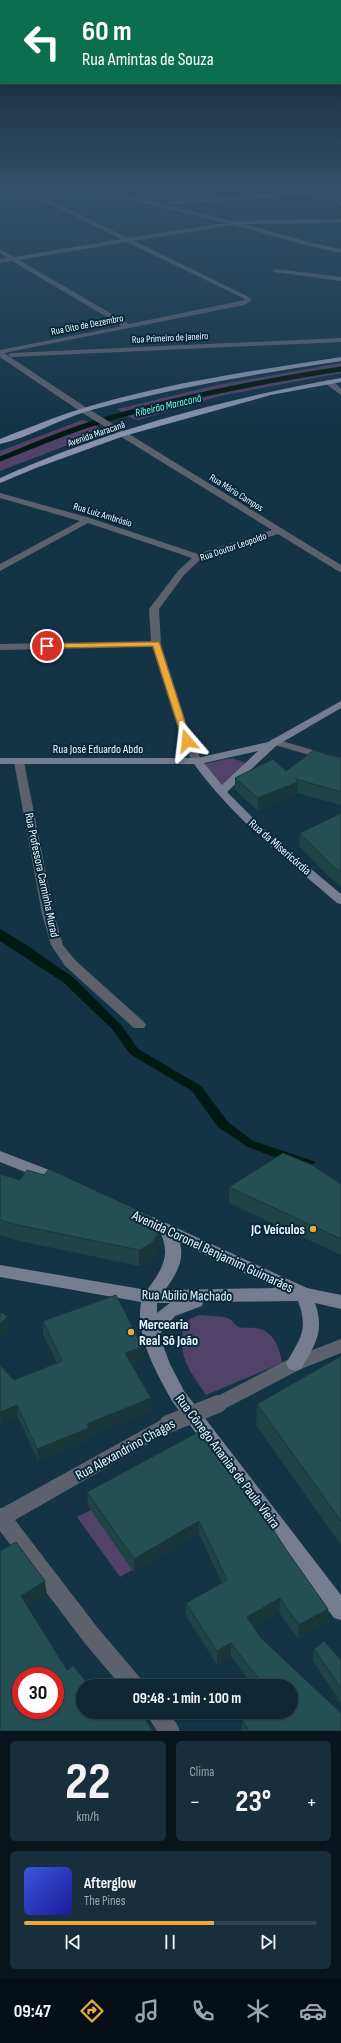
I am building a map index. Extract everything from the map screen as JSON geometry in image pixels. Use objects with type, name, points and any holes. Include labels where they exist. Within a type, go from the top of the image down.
[{"type":"main road","name":"Avenida Maracanã","points":[[0,442],[88,412],[221,379],[341,359]]},
{"type":"main road","name":"Avenida Maracanã","points":[[0,481],[40,464],[121,434],[270,393],[341,380]]},
{"type":"street","points":[[31,268],[127,326]]},
{"type":"street","name":"Rua Oito de Dezembro","points":[[0,353],[248,301],[248,298],[184,268]]},
{"type":"street","points":[[276,271],[341,279]]},
{"type":"street","name":"Rua Primeiro de Janeiro","points":[[0,353],[18,355],[341,340]]},
{"type":"street","name":"Rua Mário Campos","points":[[0,353],[121,434],[341,569]]},
{"type":"street","points":[[330,382],[341,393]]},
{"type":"street","name":"Rua Luiz Ambrósio","points":[[0,496],[87,520],[198,557]]},
{"type":"street","points":[[0,568],[87,520]]},
{"type":"street","name":"Rua Doutor Leopoldo","points":[[197,761],[187,741],[156,644],[154,609],[181,573],[198,557],[278,531]]},
{"type":"street","points":[[0,647],[156,644]]},
{"type":"street","points":[[221,792],[274,743],[341,704]]},
{"type":"street","points":[[197,761],[274,743],[341,761]]},
{"type":"street","name":"Rua José Eduardo Abdo","points":[[0,761],[197,761]]},
{"type":"street","name":"Rua da Misericórdia","points":[[197,761],[221,792],[277,845],[341,900]]},
{"type":"street","name":"Rua Professora Carminha Murad","points":[[19,762],[48,914],[57,945],[70,963],[139,1025]]},
{"type":"street","points":[[0,1156],[76,1188]]},
{"type":"street","name":"Avenida Coronel Benjamim Guimarães","points":[[132,1213],[205,1249],[304,1294],[341,1302]]},
{"type":"street","points":[[151,1297],[167,1276],[174,1256],[174,1245],[167,1229]]},
{"type":"street","name":"Rua Abílio Machado","points":[[0,1271],[151,1297],[304,1294]]},
{"type":"street","points":[[296,1364],[312,1337],[313,1319],[304,1294]]},
{"type":"street","points":[[151,1334],[161,1317],[169,1311],[184,1304],[212,1296]]},
{"type":"street","name":"Rua Cônego Ananias de Paula Vieira","points":[[151,1297],[148,1307],[151,1334],[168,1377],[178,1396],[341,1611]]},
{"type":"street","name":"Rua Alexandrino Chagas","points":[[0,1518],[168,1424],[218,1404],[296,1364],[341,1346]]},
{"type":"street","points":[[0,1518],[90,1634],[128,1679]]},
{"type":"street","points":[[161,1719],[170,1731]]},
{"type":"shaded area","points":[[341,363],[341,373],[220,396],[138,420],[131,418],[117,409],[217,385]]},
{"type":"shaded area","points":[[82,420],[94,424],[102,432],[0,471],[0,451]]},
{"type":"shaded area","points":[[232,758],[246,763],[223,786],[203,764]]},
{"type":"shaded area","points":[[0,929],[25,944],[74,978],[122,1026],[138,1049],[201,1086],[228,1122],[253,1141],[316,1162],[305,1169],[248,1147],[218,1127],[192,1091],[130,1054],[112,1029],[63,982],[0,941]]},
{"type":"shaded area","points":[[199,1315],[218,1316],[230,1319],[239,1327],[261,1329],[267,1332],[277,1346],[282,1363],[206,1395],[185,1360],[182,1342],[186,1321]]},
{"type":"shaded area","points":[[95,1508],[137,1567],[120,1577],[77,1517]]},
{"type":"building","points":[[314,750],[341,759],[341,792],[296,779],[298,782],[258,798],[235,778],[273,759],[286,771]]},
{"type":"building","points":[[341,813],[341,872],[331,865],[300,833]]},
{"type":"building","name":"JC Veículos","points":[[283,1153],[312,1165],[341,1184],[341,1239],[229,1187]]},
{"type":"building","points":[[49,1169],[151,1216],[160,1231],[152,1243],[139,1250],[0,1220],[0,1174],[20,1180],[27,1170],[44,1175]]},
{"type":"building","points":[[116,1295],[143,1347],[125,1353],[151,1398],[87,1424],[89,1428],[37,1449],[17,1405],[0,1412],[0,1365],[14,1380],[62,1361],[43,1321]]},
{"type":"building","points":[[0,1312],[8,1316],[0,1324]]},
{"type":"building","points":[[341,1356],[341,1521],[257,1404]]},
{"type":"building","points":[[202,1430],[257,1504],[285,1548],[328,1609],[299,1625],[280,1598],[247,1617],[261,1638],[341,1713],[341,1731],[249,1731],[242,1720],[243,1719],[298,1719],[298,1679],[259,1679],[231,1643],[217,1651],[186,1603],[227,1580],[199,1521],[134,1559],[87,1492]]},
{"type":"building","points":[[16,1542],[45,1581],[21,1596],[67,1670],[73,1666],[84,1679],[76,1679],[76,1719],[145,1719],[153,1731],[0,1731],[0,1551]]},
{"type":"building","points":[[324,1641],[341,1660],[341,1688],[314,1649]]},
{"type":"waterway","name":"Ribeirão Maracanã","points":[[0,459],[79,428],[153,406],[247,385],[341,369]]},
{"type":"place","name":"JC Veículos","points":[[313,1229]]},
{"type":"place","name":"Mercearia Real Sô João","points":[[131,1332]]},
{"type":"route","points":[[47,646],[156,644],[187,741]]}]
